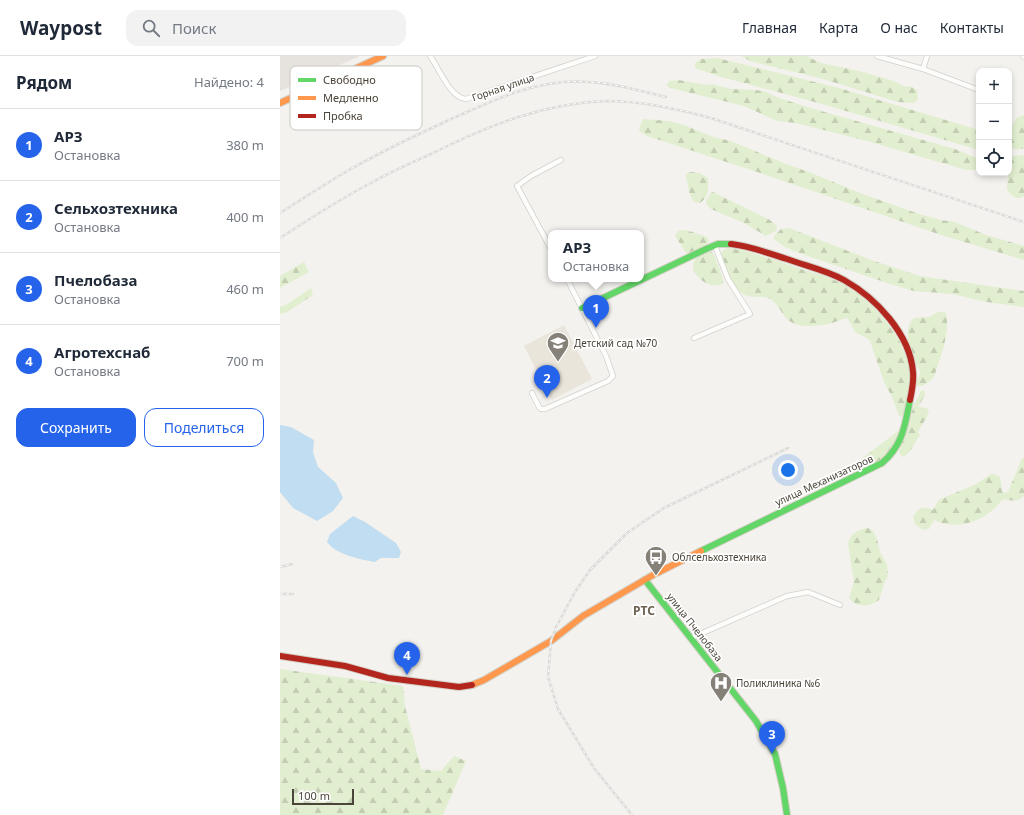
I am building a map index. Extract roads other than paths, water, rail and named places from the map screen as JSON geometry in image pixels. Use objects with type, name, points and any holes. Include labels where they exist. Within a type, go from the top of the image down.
[{"type":"street","points":[[361,66],[383,56]]},
{"type":"street","name":"Горная улица","points":[[430,56],[453,91],[459,97],[466,100],[595,56]]},
{"type":"street","points":[[877,56],[923,69],[976,89]]},
{"type":"street","points":[[923,69],[927,56]]},
{"type":"street","points":[[280,103],[290,98]]},
{"type":"street","points":[[548,243],[517,186],[531,176],[561,160]]},
{"type":"street","name":"улица Механизаторов","points":[[280,656],[345,666],[388,678],[451,686],[472,685],[484,680],[551,641],[583,616],[645,580],[882,463],[892,454],[899,445],[906,419],[913,378],[911,362],[899,332],[886,314],[877,305],[847,282],[830,272],[744,246],[729,244],[715,246]]},
{"type":"street","points":[[644,279],[715,246],[728,279],[750,314],[694,338]]},
{"type":"street","points":[[532,393],[539,407],[543,410],[612,378],[613,376],[582,308],[568,282]]},
{"type":"street","points":[[582,308],[638,282]]},
{"type":"street","name":"улица Пчелобаза","points":[[645,580],[756,721],[775,754],[783,788],[787,815]]},
{"type":"street","points":[[691,638],[787,596],[808,592],[840,606]]},
{"type":"water","points":[[280,425],[291,427],[314,440],[313,452],[318,467],[336,483],[343,498],[333,511],[317,521],[293,508],[280,492]]},
{"type":"water","points":[[353,516],[365,522],[396,543],[401,552],[399,558],[381,558],[375,562],[349,556],[331,546],[327,542],[330,534]]},
{"type":"railway","points":[[280,213],[361,163],[422,132],[515,92],[551,84],[588,82],[617,86],[666,97]]},
{"type":"railway","points":[[280,238],[325,209],[393,171],[494,125],[538,111],[560,106],[607,101],[634,102],[661,106],[714,119],[1024,222]]},
{"type":"railway","points":[[632,815],[594,768],[558,709],[548,677],[551,641],[556,627],[575,592],[590,570],[627,533],[664,508],[788,448]]},
{"type":"railway","points":[[280,567],[292,564]]},
{"type":"railway","points":[[280,594],[293,594]]},
{"type":"place","name":"АРЗ","points":[[596,328]]},
{"type":"place","name":"Детский сад №70","points":[[558,362]]},
{"type":"place","name":"Сельхозтехника","points":[[547,398]]},
{"type":"place","name":"Облсельхозтехника","points":[[656,576]]},
{"type":"place","name":"Агротехснаб","points":[[407,675]]},
{"type":"place","name":"Поликлиника №6","points":[[721,702]]},
{"type":"place","name":"Пчелобаза","points":[[772,754]]},
{"type":"district","name":"РТС","points":[[644,611]]}]
